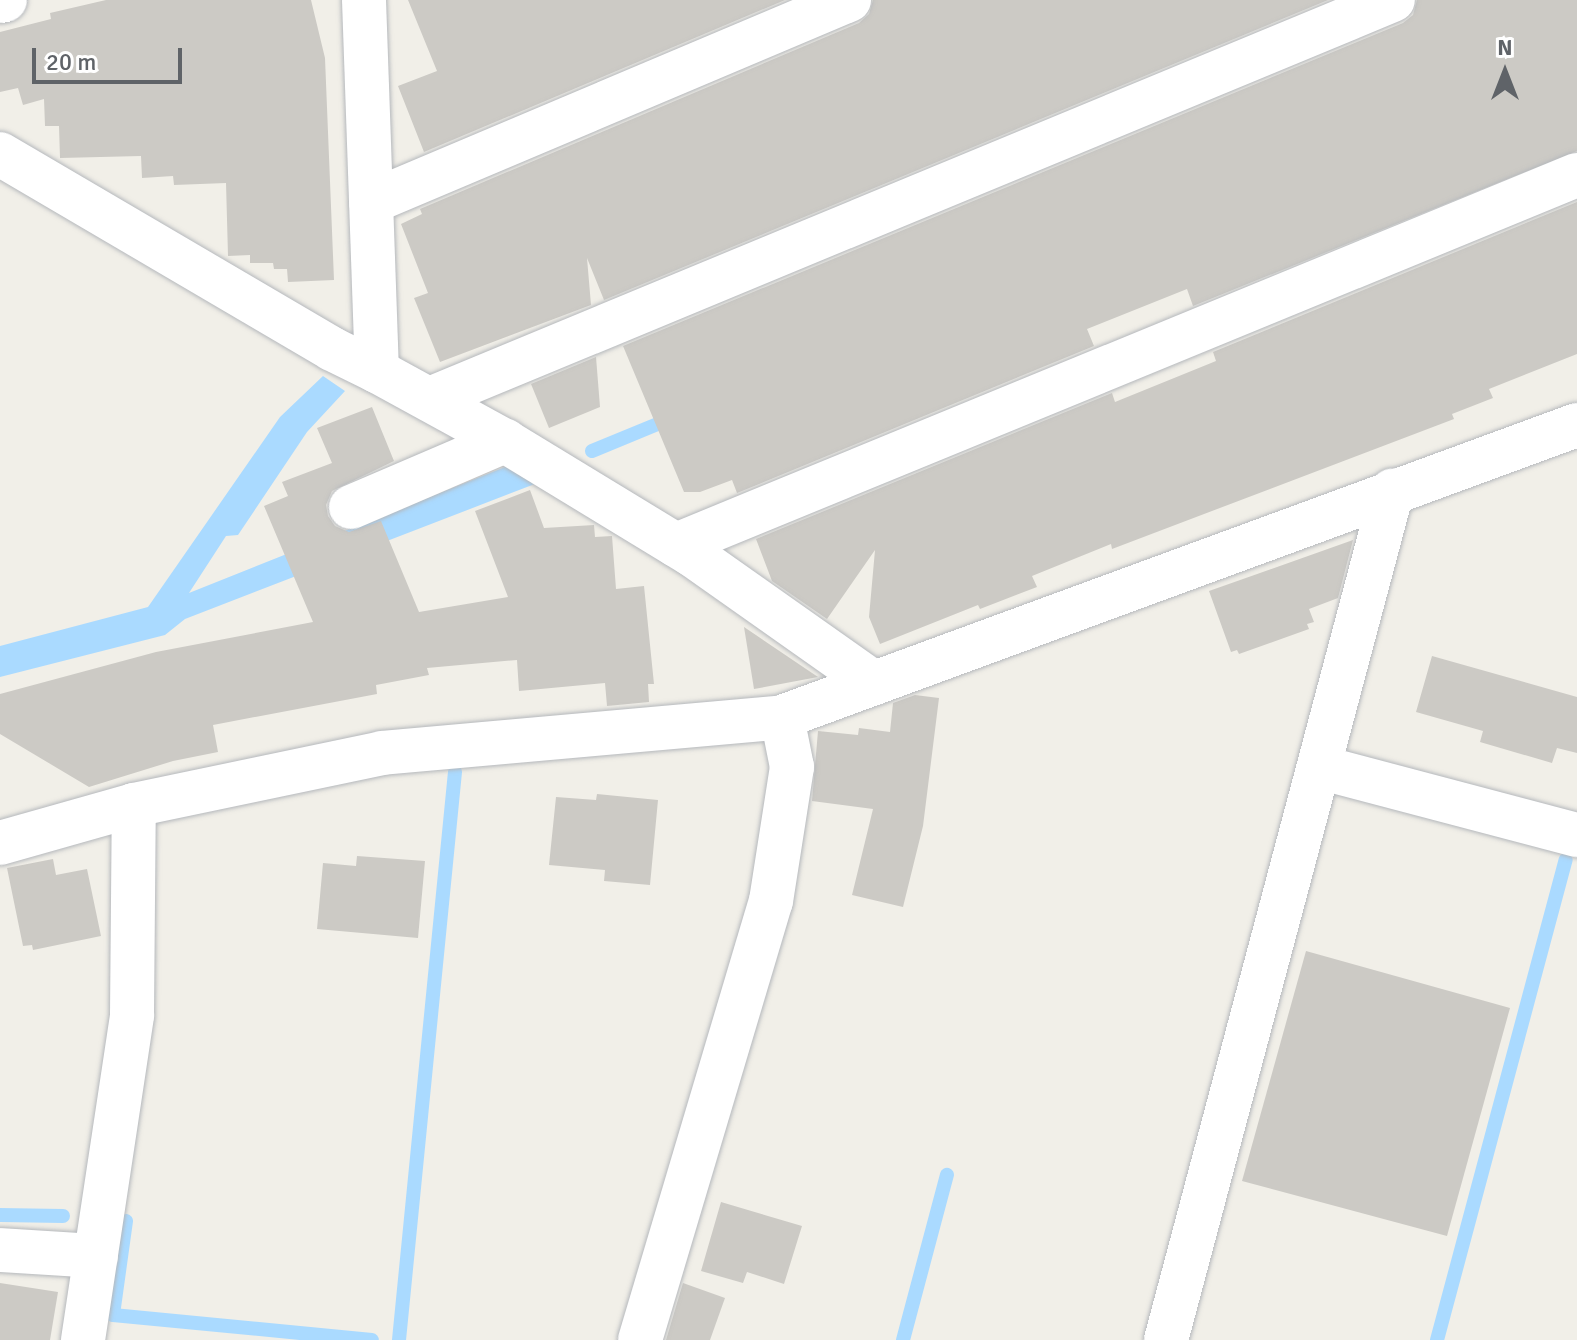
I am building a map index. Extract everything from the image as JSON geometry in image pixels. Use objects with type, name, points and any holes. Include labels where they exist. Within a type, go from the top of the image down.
[{"type":"street","points":[[364,0],[377,371]]},
{"type":"street","points":[[371,202],[849,0]]},
{"type":"street","points":[[432,398],[1393,0]]},
{"type":"street","points":[[0,154],[332,349],[432,398],[505,441],[676,545],[874,683]]},
{"type":"street","points":[[676,545],[1577,175]]},
{"type":"street","points":[[0,843],[134,805],[382,753],[782,717],[1577,425]]},
{"type":"street","points":[[351,507],[505,441]]},
{"type":"street","points":[[1166,1340],[1392,491]]},
{"type":"street","points":[[640,1340],[771,901],[792,767],[782,717]]},
{"type":"street","points":[[1319,767],[1577,835]]},
{"type":"street","points":[[85,1340],[132,1015],[134,805]]},
{"type":"street","points":[[0,1250],[96,1256]]},
{"type":"water","points":[[323,376],[345,391],[307,432],[238,535],[226,536],[189,593],[515,463],[540,482],[185,619],[165,635],[0,677],[0,646],[148,607],[280,417]]},
{"type":"building","points":[[106,0],[311,0],[325,58],[334,280],[288,282],[287,269],[274,269],[273,263],[250,263],[250,255],[228,256],[226,183],[174,185],[173,176],[142,178],[141,156],[60,158],[59,126],[45,126],[44,99],[23,105],[18,88],[0,92],[0,32],[51,19],[50,13]]},
{"type":"building","points":[[408,0],[785,0],[424,152],[398,86],[437,71]]},
{"type":"building","points":[[873,0],[1328,0],[604,300],[587,258],[591,305],[440,362],[414,298],[428,293],[401,224],[422,214],[420,209],[859,23],[869,14]]},
{"type":"building","points":[[1417,0],[1577,0],[1577,151],[1193,306],[1187,289],[1087,329],[1094,346],[737,493],[732,480],[700,492],[684,492],[623,346],[1403,23],[1413,15]]},
{"type":"building","points":[[1577,202],[1577,354],[1489,389],[1493,398],[1452,414],[1454,419],[1112,549],[1111,544],[1032,576],[1037,587],[980,609],[978,605],[880,644],[869,617],[875,550],[827,619],[772,581],[756,539],[1112,393],[1115,402],[1216,361],[1213,352]]},
{"type":"building","points":[[596,357],[600,407],[549,428],[531,384]]},
{"type":"building","points":[[372,407],[394,461],[332,491],[326,505],[328,516],[335,526],[349,532],[381,521],[419,612],[508,597],[475,511],[530,490],[544,528],[594,525],[595,537],[612,536],[616,589],[644,586],[654,684],[648,684],[649,702],[607,706],[605,683],[519,691],[517,660],[427,668],[429,675],[376,685],[377,694],[213,725],[218,752],[173,761],[89,787],[0,734],[0,694],[156,652],[313,622],[264,506],[288,496],[282,482],[332,463],[317,428]]},
{"type":"building","points":[[1353,540],[1338,598],[1309,609],[1314,622],[1307,624],[1309,629],[1239,654],[1237,650],[1231,652],[1209,591]]},
{"type":"building","points":[[744,627],[818,677],[754,689]]},
{"type":"building","points":[[1432,656],[1577,697],[1577,753],[1557,748],[1552,763],[1480,742],[1483,731],[1416,712]]},
{"type":"building","points":[[915,695],[939,698],[923,826],[903,907],[852,895],[873,809],[812,801],[818,731],[858,735],[859,728],[890,732],[893,703]]},
{"type":"building","points":[[597,794],[658,800],[650,885],[604,881],[605,870],[549,865],[556,797],[596,800]]},
{"type":"building","points":[[357,856],[425,861],[418,938],[317,929],[323,863],[356,866]]},
{"type":"building","points":[[53,859],[56,875],[87,869],[101,936],[33,950],[32,945],[23,946],[7,868]]},
{"type":"building","points":[[1306,951],[1510,1008],[1447,1236],[1242,1181]]},
{"type":"building","points":[[721,1202],[802,1226],[784,1284],[747,1272],[743,1283],[701,1271]]},
{"type":"building","points":[[0,1283],[58,1292],[50,1340],[0,1340]]},
{"type":"building","points":[[683,1283],[725,1298],[710,1340],[666,1340]]},
{"type":"waterway","points":[[592,451],[672,418]]},
{"type":"waterway","points":[[399,1340],[455,772]]},
{"type":"waterway","points":[[1437,1340],[1566,860]]},
{"type":"waterway","points":[[903,1340],[947,1175]]},
{"type":"waterway","points":[[0,1215],[63,1216]]},
{"type":"waterway","points":[[126,1221],[113,1315],[372,1340]]}]
